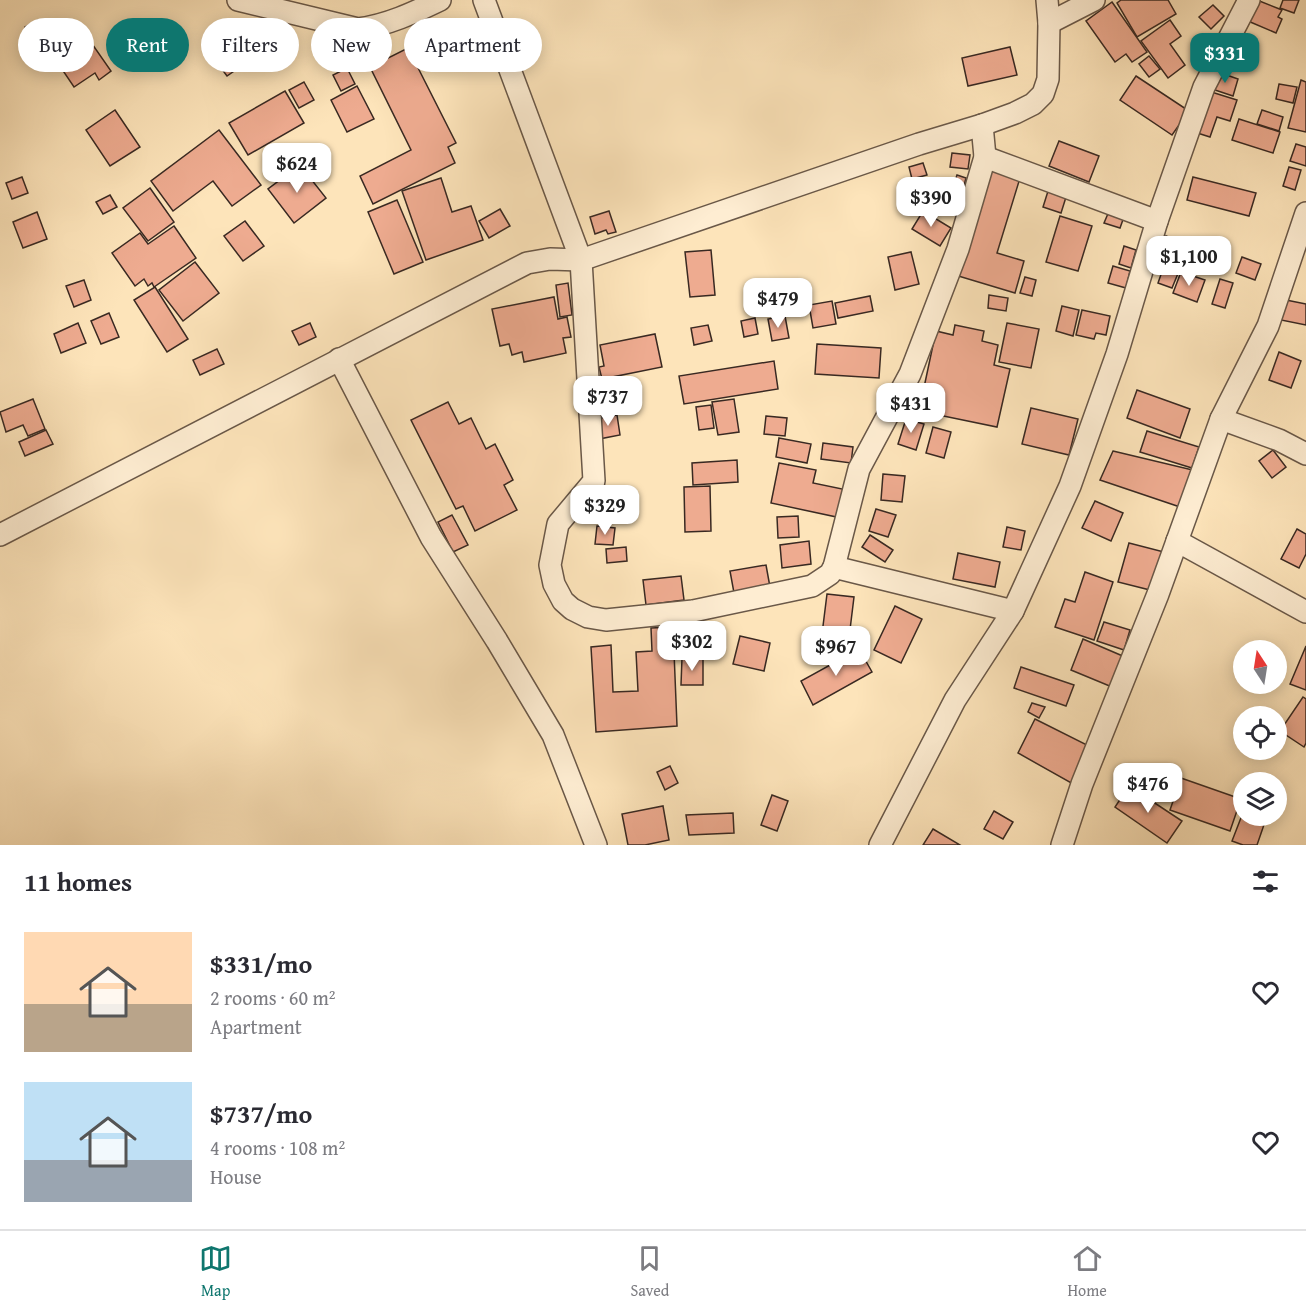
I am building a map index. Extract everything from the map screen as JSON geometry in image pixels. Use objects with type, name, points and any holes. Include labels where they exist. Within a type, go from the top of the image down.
[{"type":"street","points":[[238,0],[358,29],[404,18],[440,0]]},
{"type":"street","points":[[484,0],[581,260],[594,481],[558,524],[550,565],[554,584],[562,601],[588,617],[606,620],[693,611],[812,586],[831,574],[859,469],[910,374],[958,249],[985,157],[982,125]]},
{"type":"street","points":[[0,535],[527,263],[550,259],[581,260],[919,144],[982,125],[1033,104],[1043,94],[1048,79],[1047,0]]},
{"type":"street","points":[[1049,23],[1094,0]]},
{"type":"street","points":[[880,845],[955,700],[1013,611],[1070,486],[1118,354],[1157,221],[1204,87],[1249,0]]},
{"type":"street","points":[[985,157],[1157,221]]},
{"type":"street","points":[[1062,845],[1082,784],[1134,657],[1221,419],[1268,326],[1306,213]]},
{"type":"street","points":[[339,359],[431,537],[498,640],[553,735],[596,845]]},
{"type":"street","points":[[1221,419],[1279,440],[1306,454]]},
{"type":"street","points":[[1177,541],[1306,612]]},
{"type":"street","points":[[834,567],[1013,611]]},
{"type":"building","points":[[1121,0],[1168,0],[1176,14],[1137,37],[1117,3]]},
{"type":"building","points":[[1257,0],[1282,10],[1278,17],[1282,19],[1276,33],[1248,21]]},
{"type":"building","points":[[1283,0],[1299,0],[1294,13],[1280,8]]},
{"type":"building","points":[[1112,2],[1147,52],[1132,62],[1126,54],[1115,62],[1086,21]]},
{"type":"building","points":[[1213,5],[1224,16],[1211,29],[1199,17]]},
{"type":"building","points":[[1170,20],[1181,36],[1170,44],[1185,65],[1168,78],[1141,41]]},
{"type":"building","points":[[1200,42],[1214,49],[1205,67],[1192,60]]},
{"type":"building","points":[[94,47],[106,64],[106,72],[110,72],[99,80],[95,73],[74,87],[64,72],[94,72]]},
{"type":"building","points":[[1010,47],[1017,75],[968,86],[962,58]]},
{"type":"building","points":[[404,50],[404,72],[420,72],[456,143],[448,147],[455,163],[373,204],[360,176],[411,150],[372,72],[392,72],[392,56]]},
{"type":"building","points":[[1149,56],[1160,69],[1149,77],[1139,64]]},
{"type":"building","points":[[339,72],[349,72],[355,84],[341,91],[333,75]]},
{"type":"building","points":[[1218,72],[1238,79],[1233,96],[1212,89]]},
{"type":"building","points":[[1136,76],[1189,111],[1172,135],[1120,100]]},
{"type":"building","points":[[1301,80],[1306,82],[1306,132],[1288,128]]},
{"type":"building","points":[[304,82],[314,100],[299,108],[289,90]]},
{"type":"building","points":[[1279,84],[1297,87],[1293,103],[1276,99]]},
{"type":"building","points":[[357,86],[374,119],[347,132],[331,100]]},
{"type":"building","points":[[1205,90],[1237,100],[1230,121],[1217,117],[1210,137],[1191,131]]},
{"type":"building","points":[[285,91],[304,123],[248,155],[229,123]]},
{"type":"building","points":[[115,110],[140,147],[110,166],[86,130]]},
{"type":"building","points":[[1262,110],[1283,117],[1279,131],[1257,124]]},
{"type":"building","points":[[1239,119],[1280,132],[1273,153],[1232,140]]},
{"type":"building","points":[[219,130],[261,185],[232,206],[213,181],[173,211],[151,181]]},
{"type":"building","points":[[1059,141],[1099,156],[1089,182],[1049,166]]},
{"type":"building","points":[[1296,144],[1306,147],[1306,166],[1290,161]]},
{"type":"building","points":[[952,153],[970,155],[968,169],[950,167]]},
{"type":"building","points":[[923,163],[927,175],[912,179],[909,167]]},
{"type":"building","points":[[300,165],[326,198],[294,223],[268,189]]},
{"type":"building","points":[[1289,167],[1301,170],[1295,190],[1283,186]]},
{"type":"building","points":[[988,168],[1020,178],[997,253],[1024,261],[1015,293],[955,275]]},
{"type":"building","points":[[957,175],[966,178],[962,193],[952,190]]},
{"type":"building","points":[[22,177],[28,193],[12,199],[6,183]]},
{"type":"building","points":[[1193,177],[1256,193],[1249,216],[1187,200]]},
{"type":"building","points":[[441,178],[452,212],[471,206],[483,240],[426,260],[402,191]]},
{"type":"building","points":[[150,188],[174,222],[148,241],[123,208]]},
{"type":"building","points":[[1049,188],[1067,194],[1061,213],[1043,207]]},
{"type":"building","points":[[110,195],[117,207],[103,214],[96,202]]},
{"type":"building","points":[[397,200],[423,262],[394,274],[368,212]]},
{"type":"building","points":[[500,209],[510,226],[489,238],[479,221]]},
{"type":"building","points":[[1110,209],[1125,214],[1120,228],[1104,223]]},
{"type":"building","points":[[609,211],[616,232],[608,234],[606,230],[595,234],[590,217]]},
{"type":"building","points":[[923,211],[951,228],[940,246],[912,229]]},
{"type":"building","points":[[37,212],[47,239],[23,248],[13,222]]},
{"type":"building","points":[[1060,216],[1092,226],[1078,271],[1046,262]]},
{"type":"building","points":[[245,221],[264,246],[243,261],[224,236]]},
{"type":"building","points":[[174,226],[196,258],[154,287],[152,283],[148,286],[144,279],[135,286],[112,253],[140,233],[148,244]]},
{"type":"building","points":[[1166,236],[1183,243],[1176,260],[1160,253]]},
{"type":"building","points":[[1124,246],[1136,250],[1131,268],[1119,264]]},
{"type":"building","points":[[711,250],[715,295],[690,297],[685,252]]},
{"type":"building","points":[[911,252],[919,284],[895,290],[888,257]]},
{"type":"building","points":[[1242,257],[1261,264],[1255,280],[1236,273]]},
{"type":"building","points":[[195,262],[219,293],[183,321],[159,290]]},
{"type":"building","points":[[1113,266],[1130,271],[1126,288],[1108,283]]},
{"type":"building","points":[[1164,266],[1179,271],[1172,288],[1158,283]]},
{"type":"building","points":[[1181,272],[1205,280],[1197,302],[1173,293]]},
{"type":"building","points":[[1025,277],[1036,280],[1032,296],[1020,293]]},
{"type":"building","points":[[1220,279],[1233,283],[1225,308],[1212,304]]},
{"type":"building","points":[[84,280],[91,300],[74,307],[66,286]]},
{"type":"building","points":[[568,283],[572,315],[560,317],[556,285]]},
{"type":"building","points":[[155,287],[188,339],[167,352],[134,300]]},
{"type":"building","points":[[989,295],[1008,298],[1006,311],[988,308]]},
{"type":"building","points":[[870,296],[873,311],[838,318],[835,303]]},
{"type":"building","points":[[554,297],[558,319],[567,317],[571,337],[563,338],[566,353],[524,362],[522,352],[512,355],[509,344],[500,346],[492,309]]},
{"type":"building","points":[[1286,300],[1306,304],[1306,325],[1281,320]]},
{"type":"building","points":[[832,301],[836,324],[813,328],[809,305]]},
{"type":"building","points":[[1062,306],[1079,310],[1073,336],[1056,331]]},
{"type":"building","points":[[1082,310],[1110,316],[1106,335],[1096,333],[1094,339],[1076,335]]},
{"type":"building","points":[[109,313],[119,337],[101,344],[91,321]]},
{"type":"building","points":[[785,316],[789,338],[772,341],[768,319]]},
{"type":"building","points":[[755,318],[758,334],[744,337],[741,321]]},
{"type":"building","points":[[78,323],[86,343],[61,353],[54,334]]},
{"type":"building","points":[[310,323],[316,337],[299,345],[292,331]]},
{"type":"building","points":[[1007,323],[1039,329],[1031,368],[999,362]]},
{"type":"building","points":[[708,325],[712,341],[694,345],[691,328]]},
{"type":"building","points":[[955,325],[984,331],[982,341],[998,345],[994,365],[1010,369],[997,427],[919,411],[936,331],[953,335]]},
{"type":"building","points":[[655,334],[662,367],[602,379],[599,367],[604,366],[600,345]]},
{"type":"building","points":[[817,344],[881,348],[879,378],[815,374]]},
{"type":"building","points":[[217,349],[224,364],[200,375],[193,360]]},
{"type":"building","points":[[1279,352],[1301,361],[1291,388],[1269,380]]},
{"type":"building","points":[[774,361],[778,389],[684,404],[679,376]]},
{"type":"building","points":[[1137,390],[1190,409],[1180,438],[1127,418]]},
{"type":"building","points":[[619,392],[622,412],[602,415],[599,395]]},
{"type":"building","points":[[33,399],[45,429],[28,436],[23,425],[6,432],[0,412]]},
{"type":"building","points":[[734,399],[739,432],[718,435],[712,402]]},
{"type":"building","points":[[448,402],[459,424],[471,418],[486,449],[495,444],[513,480],[504,485],[517,510],[475,531],[463,506],[456,509],[411,420]]},
{"type":"building","points":[[711,405],[714,428],[699,430],[696,407]]},
{"type":"building","points":[[1031,408],[1078,419],[1069,455],[1022,444]]},
{"type":"building","points":[[617,415],[620,435],[599,439],[596,419]]},
{"type":"building","points":[[766,416],[787,418],[785,436],[764,434]]},
{"type":"building","points":[[906,419],[924,424],[916,450],[898,444]]},
{"type":"building","points":[[933,427],[951,432],[944,458],[926,453]]},
{"type":"building","points":[[46,430],[53,444],[25,456],[19,442]]},
{"type":"building","points":[[1147,431],[1199,447],[1192,468],[1140,452]]},
{"type":"building","points":[[779,438],[811,444],[807,463],[776,457]]},
{"type":"building","points":[[823,443],[853,447],[851,463],[821,459]]},
{"type":"building","points":[[1273,450],[1286,467],[1272,478],[1259,461]]},
{"type":"building","points":[[1113,451],[1201,472],[1186,509],[1100,480]]},
{"type":"building","points":[[737,460],[738,482],[693,485],[692,463]]},
{"type":"building","points":[[779,463],[816,470],[813,483],[852,491],[846,519],[771,503]]},
{"type":"building","points":[[883,474],[905,476],[902,502],[881,500]]},
{"type":"building","points":[[710,486],[711,531],[685,532],[684,487]]},
{"type":"building","points":[[1095,501],[1123,513],[1111,541],[1082,528]]},
{"type":"building","points":[[876,509],[896,515],[888,537],[869,531]]},
{"type":"building","points":[[452,515],[468,545],[453,552],[438,522]]},
{"type":"building","points":[[798,516],[799,537],[778,538],[777,517]]},
{"type":"building","points":[[597,526],[615,528],[613,545],[595,544]]},
{"type":"building","points":[[1007,527],[1025,531],[1021,550],[1003,547]]},
{"type":"building","points":[[1297,529],[1306,534],[1306,554],[1299,568],[1281,559]]},
{"type":"building","points":[[870,535],[893,550],[885,562],[862,547]]},
{"type":"building","points":[[809,541],[811,564],[782,568],[780,545]]},
{"type":"building","points":[[1129,543],[1164,552],[1154,591],[1118,582]]},
{"type":"building","points":[[626,547],[627,561],[607,563],[606,549]]},
{"type":"building","points":[[958,553],[1000,562],[995,587],[953,579]]},
{"type":"building","points":[[766,565],[770,587],[734,593],[730,571]]},
{"type":"building","points":[[1085,572],[1113,582],[1094,640],[1055,627],[1065,599],[1075,602]]},
{"type":"building","points":[[681,576],[684,600],[646,605],[643,580]]},
{"type":"building","points":[[827,594],[854,597],[848,646],[821,642]]},
{"type":"building","points":[[895,606],[922,619],[901,663],[874,650]]},
{"type":"building","points":[[1104,622],[1130,630],[1124,650],[1097,641]]},
{"type":"building","points":[[673,627],[677,726],[596,732],[591,647],[611,645],[613,692],[638,691],[636,652],[652,651],[651,628]]},
{"type":"building","points":[[740,636],[770,643],[764,671],[733,664]]},
{"type":"building","points":[[1083,639],[1125,657],[1112,687],[1071,670]]},
{"type":"building","points":[[1306,646],[1306,690],[1290,684]]},
{"type":"building","points":[[859,649],[872,672],[813,705],[801,681]]},
{"type":"building","points":[[682,658],[703,659],[703,685],[681,685]]},
{"type":"building","points":[[1021,667],[1074,685],[1066,706],[1014,688]]},
{"type":"building","points":[[1303,697],[1306,699],[1306,743],[1304,747],[1287,736],[1287,721]]},
{"type":"building","points":[[1032,703],[1045,707],[1039,718],[1028,712]]},
{"type":"building","points":[[1035,719],[1089,746],[1073,784],[1018,753]]},
{"type":"building","points":[[670,766],[678,783],[665,790],[657,772]]},
{"type":"building","points":[[1181,778],[1233,796],[1233,822],[1230,831],[1170,810]]},
{"type":"building","points":[[1129,786],[1182,821],[1167,843],[1115,807]]},
{"type":"building","points":[[772,795],[788,801],[777,831],[761,825]]},
{"type":"building","points":[[663,806],[669,840],[645,845],[628,845],[622,814]]},
{"type":"building","points":[[994,811],[1013,822],[1003,839],[984,829]]},
{"type":"building","points":[[733,813],[734,833],[689,835],[686,815]]},
{"type":"building","points":[[1238,826],[1264,826],[1257,845],[1243,845],[1232,841]]},
{"type":"building","points":[[933,829],[960,845],[923,845]]}]
